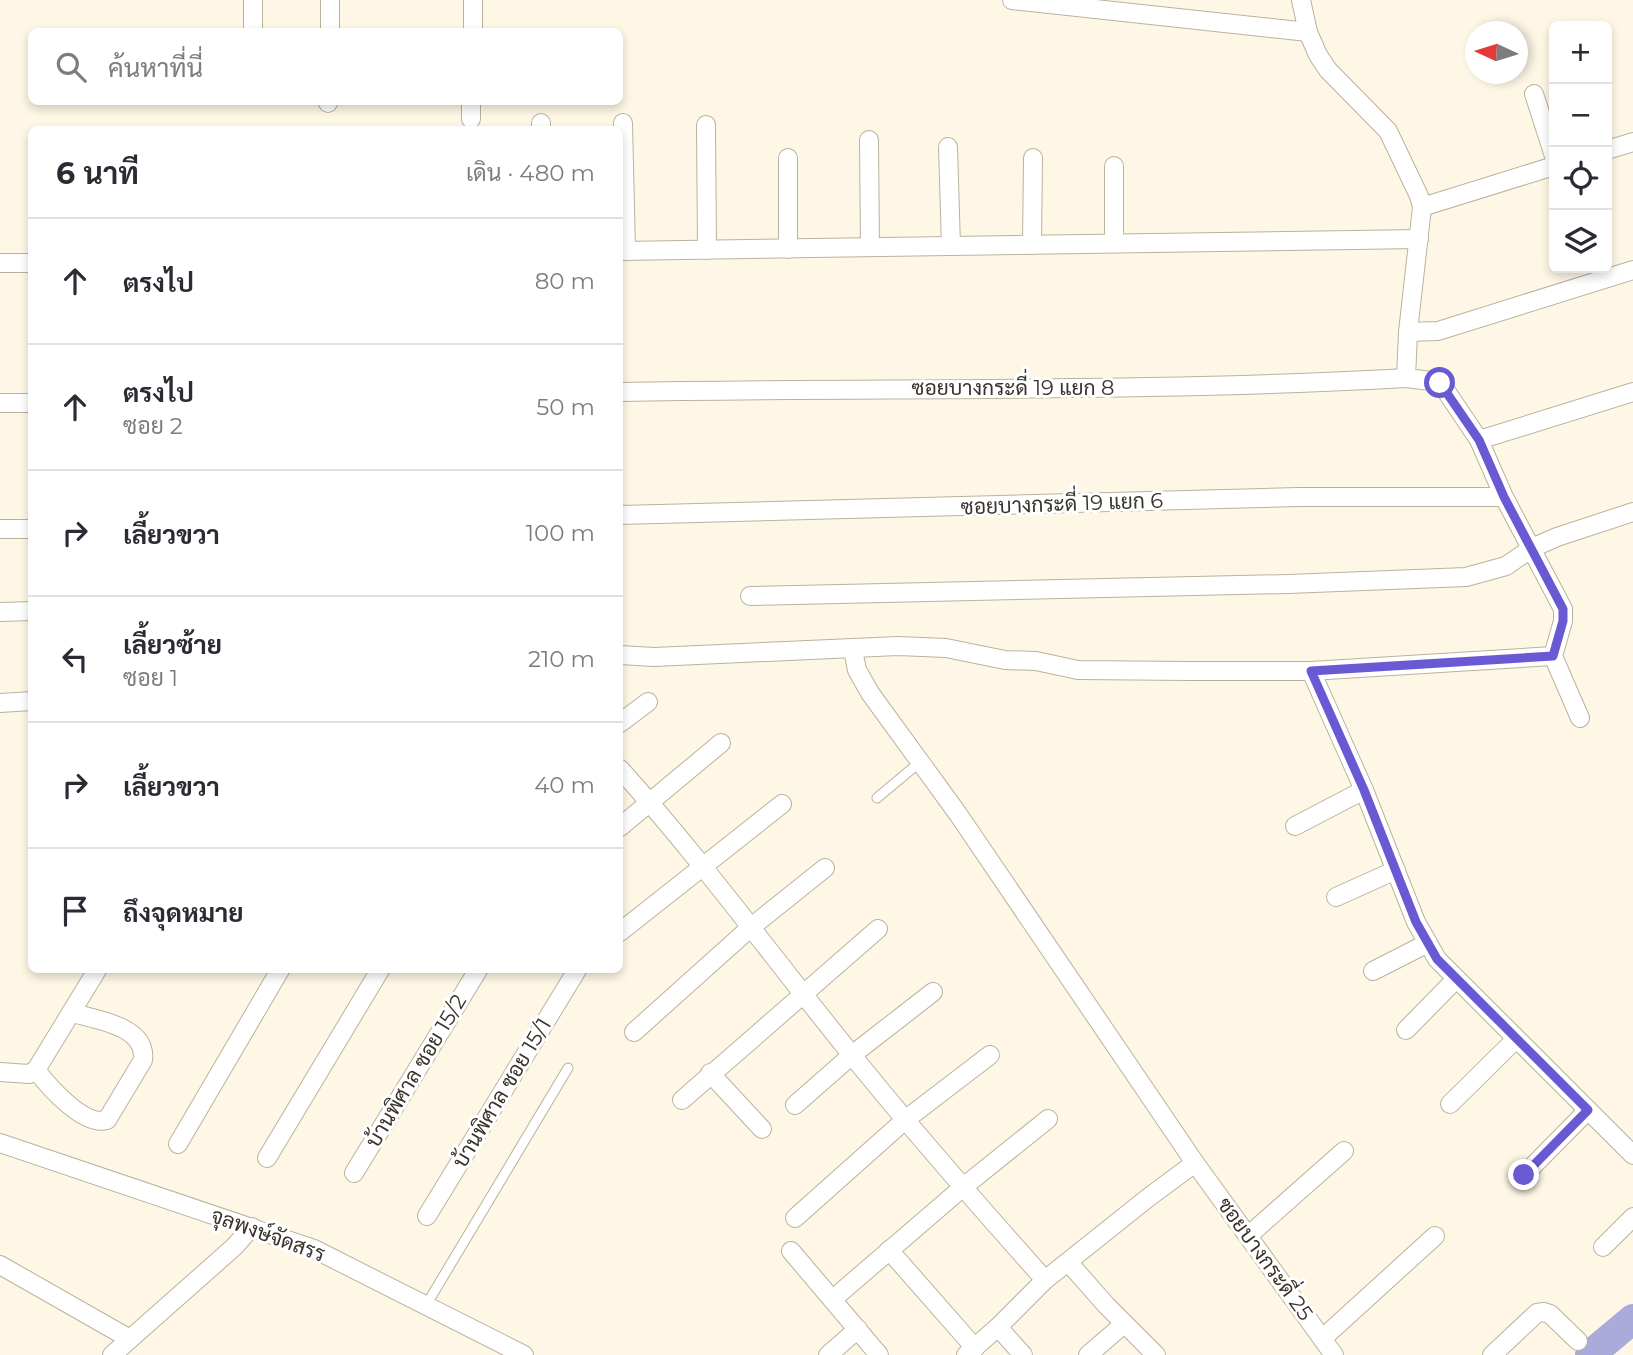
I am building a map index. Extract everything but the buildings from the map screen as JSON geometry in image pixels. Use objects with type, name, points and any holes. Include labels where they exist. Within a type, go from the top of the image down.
[{"type":"street","points":[[253,0],[253,28]]},
{"type":"street","points":[[330,0],[330,28]]},
{"type":"street","points":[[473,0],[473,28]]},
{"type":"street","points":[[1012,0],[1308,32]]},
{"type":"street","points":[[1301,0],[1308,32],[1328,70],[1388,131],[1414,181],[1422,207],[1408,332],[1406,378]]},
{"type":"street","points":[[1534,94],[1551,147]]},
{"type":"street","points":[[623,123],[623,251],[1419,239]]},
{"type":"street","points":[[706,125],[707,250]]},
{"type":"street","points":[[869,140],[870,247]]},
{"type":"street","points":[[1612,148],[1633,142]]},
{"type":"street","points":[[948,147],[951,246]]},
{"type":"street","points":[[788,158],[788,249]]},
{"type":"street","points":[[1032,245],[1033,158]]},
{"type":"street","points":[[1114,166],[1114,243]]},
{"type":"street","points":[[1422,207],[1549,168]]},
{"type":"street","points":[[0,263],[28,263]]},
{"type":"street","points":[[1408,332],[1438,331],[1633,270]]},
{"type":"street","name":"ซอยบางกระดี่ 19 แยก 8","points":[[623,392],[776,388],[1172,387],[1406,378],[1440,383],[1479,440],[1504,497],[1563,609],[1563,621],[1553,656]]},
{"type":"street","points":[[1479,440],[1633,391]]},
{"type":"street","points":[[0,403],[28,402]]},
{"type":"street","name":"ซอยบางกระดี่ 19 แยก 6","points":[[623,516],[1299,497],[1504,497]]},
{"type":"street","points":[[750,596],[1442,579],[1486,573],[1506,566],[1532,548],[1557,537],[1633,512]]},
{"type":"street","points":[[0,529],[28,528]]},
{"type":"street","points":[[0,612],[28,611]]},
{"type":"street","points":[[623,654],[654,657],[898,646],[946,648],[1005,660],[1036,661],[1078,670],[1311,671],[1553,656],[1580,718]]},
{"type":"street","name":"ซอยบางกระดี่ 25","points":[[853,650],[857,670],[870,693],[1074,983],[1195,1163],[1334,1355]]},
{"type":"street","points":[[1311,671],[1364,790],[1416,922],[1437,959],[1633,1155]]},
{"type":"street","points":[[0,702],[28,701]]},
{"type":"street","points":[[623,721],[648,702]]},
{"type":"street","points":[[623,825],[721,743]]},
{"type":"street","points":[[623,773],[702,866],[905,1120],[1045,1280]]},
{"type":"street","points":[[1295,825],[1364,790]]},
{"type":"street","points":[[623,930],[782,804]]},
{"type":"street","points":[[634,1032],[750,928],[825,868]]},
{"type":"street","points":[[1336,897],[1396,870]]},
{"type":"street","points":[[682,1100],[878,929]]},
{"type":"street","points":[[1373,971],[1428,943]]},
{"type":"street","points":[[0,1072],[29,1074],[36,1070],[95,973]]},
{"type":"street","points":[[178,1144],[278,973]]},
{"type":"street","points":[[267,1158],[378,973]]},
{"type":"street","name":"บ้านพิศาล ซอย 15/2","points":[[354,1173],[476,973]]},
{"type":"street","name":"บ้านพิศาล ซอย 15/1","points":[[427,1216],[575,973]]},
{"type":"street","points":[[1406,1030],[1456,979]]},
{"type":"street","points":[[795,1105],[852,1055],[933,992]]},
{"type":"street","points":[[36,1070],[53,1092],[91,1120],[107,1120],[143,1060],[144,1049],[136,1038],[124,1029],[73,1013]]},
{"type":"street","points":[[1450,1104],[1516,1039]]},
{"type":"street","points":[[794,1218],[905,1120],[990,1055]]},
{"type":"street","points":[[710,1073],[762,1129]]},
{"type":"street","points":[[1524,1175],[1588,1110]]},
{"type":"street","points":[[833,1299],[962,1188],[1048,1119]]},
{"type":"street","name":"จุลพงษ์จัดสรร","points":[[0,1143],[314,1250],[524,1355]]},
{"type":"street","points":[[1249,1235],[1344,1150]]},
{"type":"street","points":[[889,1250],[970,1351],[1045,1280],[1195,1163]]},
{"type":"street","points":[[1603,1247],[1633,1217]]},
{"type":"street","points":[[112,1355],[234,1247],[252,1227]]},
{"type":"street","points":[[1323,1338],[1435,1236]]},
{"type":"street","points":[[791,1251],[879,1355]]},
{"type":"street","points":[[1069,1263],[1156,1355]]},
{"type":"street","points":[[0,1265],[130,1339]]},
{"type":"street","points":[[1492,1355],[1537,1313],[1544,1311],[1578,1341]]},
{"type":"street","points":[[1088,1355],[1124,1324]]},
{"type":"street","points":[[998,1327],[1023,1355]]},
{"type":"street","points":[[828,1355],[858,1329]]},
{"type":"lane","points":[[877,798],[920,762]]},
{"type":"lane","points":[[425,1307],[568,1068]]},
{"type":"waterway","points":[[1590,1355],[1633,1319]]},
{"type":"route","points":[[1440,383],[1479,440],[1504,497],[1563,609],[1563,621],[1553,656],[1311,671],[1364,790],[1416,922],[1437,959],[1588,1110],[1524,1175]]}]
